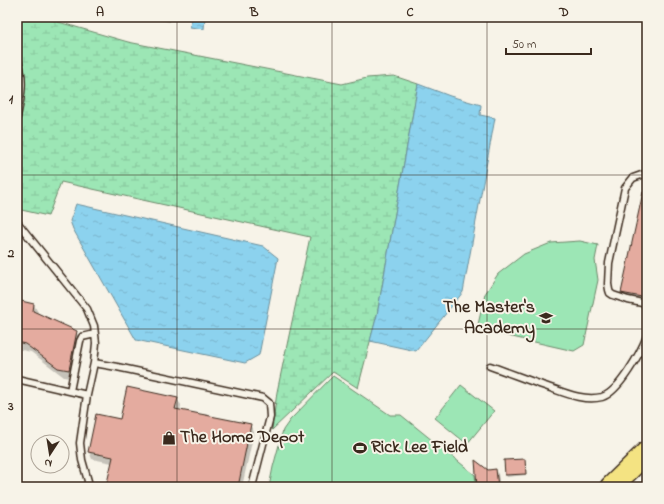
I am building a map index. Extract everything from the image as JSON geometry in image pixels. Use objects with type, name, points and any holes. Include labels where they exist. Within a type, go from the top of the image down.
[{"type":"highway","points":[[611,487],[647,452]]},
{"type":"lane","points":[[17,58],[23,83],[17,117]]},
{"type":"lane","points":[[647,173],[633,178],[625,188],[609,263],[608,284],[612,295],[647,304]]},
{"type":"lane","points":[[17,222],[87,309],[94,326],[96,343],[94,363],[87,395],[80,443],[82,460],[88,481],[87,487]]},
{"type":"lane","points":[[70,391],[80,341],[82,337],[95,334]]},
{"type":"lane","points":[[490,366],[578,397],[602,397],[613,390],[625,376],[636,359],[647,336]]},
{"type":"lane","points":[[94,363],[263,398],[269,403],[270,417],[252,487]]},
{"type":"lane","points":[[17,379],[87,395]]},
{"type":"green space","points":[[17,17],[41,17],[128,42],[342,84],[367,78],[394,76],[418,84],[377,315],[358,388],[333,372],[272,430],[277,392],[310,237],[61,182],[48,216],[17,209]]},
{"type":"green space","points":[[580,241],[598,245],[595,260],[598,280],[584,345],[574,351],[477,329],[485,294],[498,274],[524,254],[551,243]]},
{"type":"green space","name":"Rick Lee Field","points":[[333,376],[390,415],[401,415],[475,475],[475,487],[269,487],[283,430],[290,420]]},
{"type":"green space","points":[[461,385],[494,411],[467,444],[435,418]]},
{"type":"water","points":[[192,17],[205,17],[204,29],[190,27]]},
{"type":"water","points":[[418,84],[450,96],[481,105],[480,115],[495,118],[463,292],[416,351],[370,341],[377,315]]},
{"type":"water","points":[[76,204],[263,246],[278,258],[259,355],[245,363],[136,340],[73,229],[70,221]]},
{"type":"building","points":[[643,192],[647,192],[647,298],[621,293]]},
{"type":"building","points":[[17,300],[34,304],[33,311],[77,331],[69,370],[58,368],[25,344],[17,342]]},
{"type":"building","name":"The Home Depot","points":[[127,387],[178,398],[175,409],[251,424],[238,487],[106,487],[113,457],[88,452],[96,414],[120,419]]},
{"type":"building","points":[[525,459],[526,474],[505,475],[504,460]]},
{"type":"building","points":[[475,460],[488,470],[496,469],[498,487],[477,487]]},
{"type":"place","name":"The Master's Academy","points":[[546,318]]},
{"type":"place","name":"The Home Depot","points":[[169,438]]},
{"type":"place","name":"Rick Lee Field","points":[[360,448]]}]
